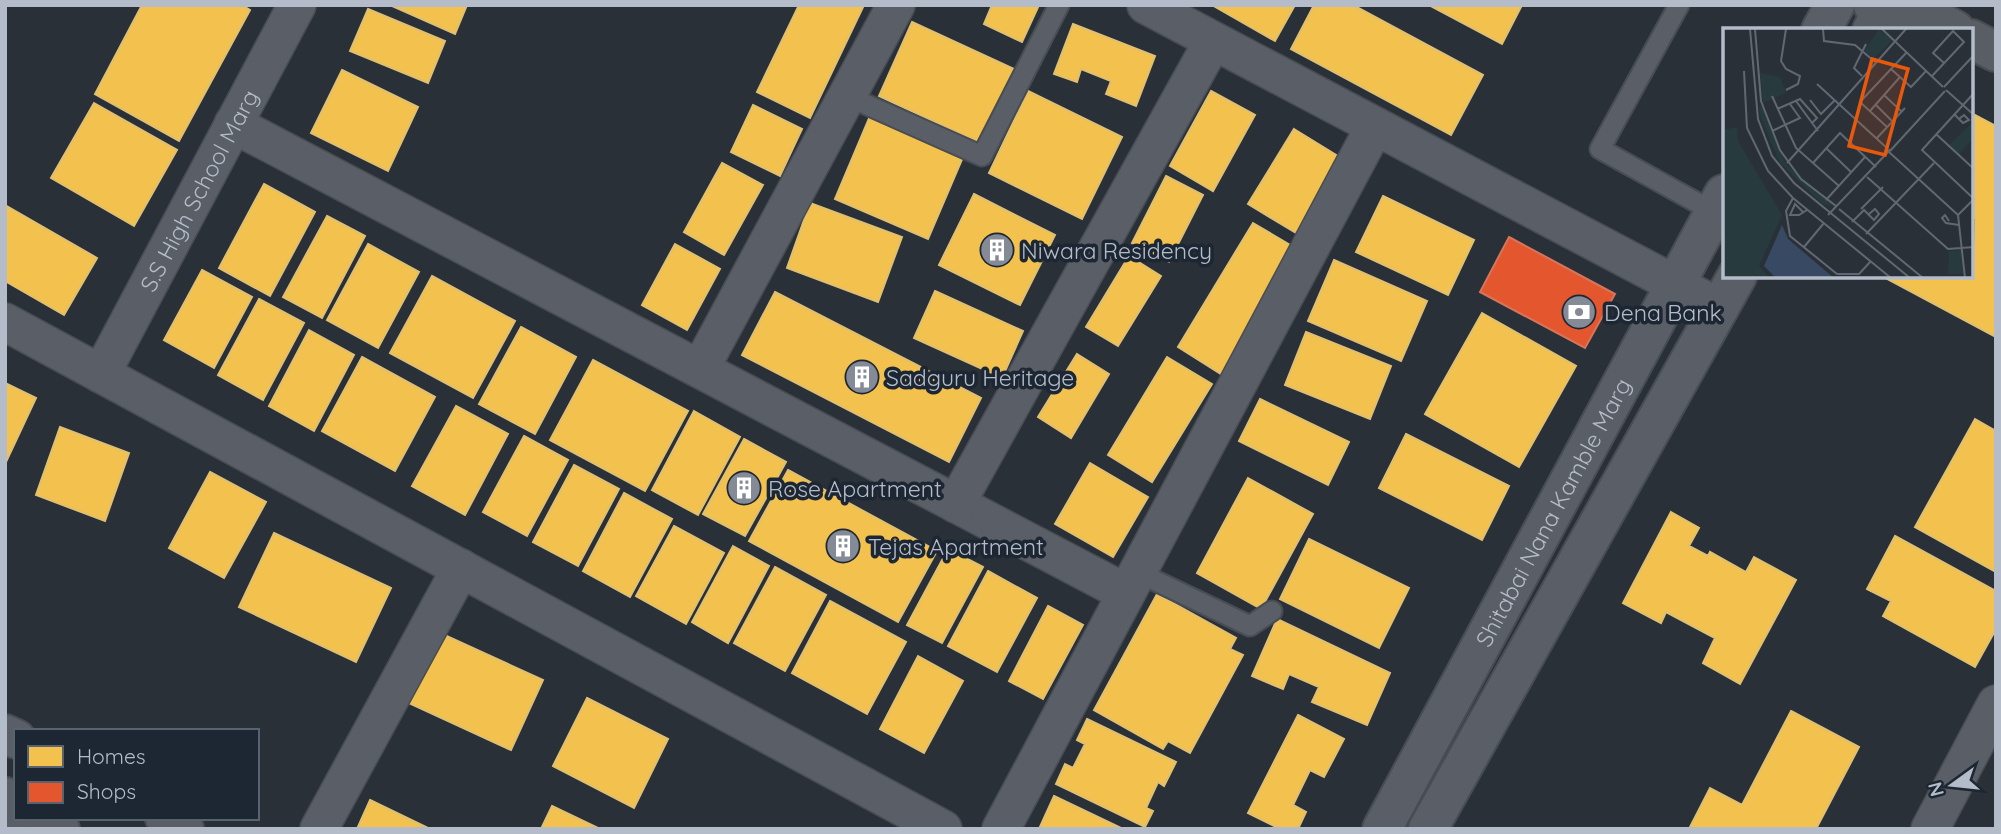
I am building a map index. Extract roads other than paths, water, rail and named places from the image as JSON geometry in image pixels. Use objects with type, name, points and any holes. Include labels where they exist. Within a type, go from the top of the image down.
[{"type":"main road","points":[[1891,11],[1948,28]]},
{"type":"main road","points":[[1973,40],[1996,52]]},
{"type":"street","name":"S.S High School Marg","points":[[101,374],[297,5]]},
{"type":"street","points":[[700,369],[896,5]]},
{"type":"street","points":[[1146,5],[1675,284],[1729,292]]},
{"type":"street","points":[[1822,28],[1835,5]]},
{"type":"street","points":[[956,504],[1213,41]]},
{"type":"street","points":[[233,124],[956,504],[1132,582]]},
{"type":"street","points":[[1001,829],[1375,126]]},
{"type":"street","name":"Shitabai Nana Kamble Marg","points":[[1382,829],[1719,203]]},
{"type":"street","name":"Shitabai Nana Kamble Marg","points":[[1428,829],[1729,292]]},
{"type":"street","points":[[5,322],[943,829]]},
{"type":"street","points":[[319,829],[461,568]]},
{"type":"street","points":[[1930,829],[1996,704]]},
{"type":"street","points":[[168,820],[184,829]]},
{"type":"lane","points":[[847,96],[982,156],[1059,5]]},
{"type":"lane","points":[[1679,5],[1600,149],[1719,203]]},
{"type":"lane","points":[[1132,582],[1250,626],[1272,611]]},
{"type":"place","name":"Niwara Residency","points":[[997,250]]},
{"type":"place","name":"Dena Bank","points":[[1579,312]]},
{"type":"place","name":"Sadguru Heritage","points":[[862,377]]},
{"type":"place","name":"Rose Apartment","points":[[744,488]]},
{"type":"place","name":"Tejas Apartment","points":[[843,546]]}]
